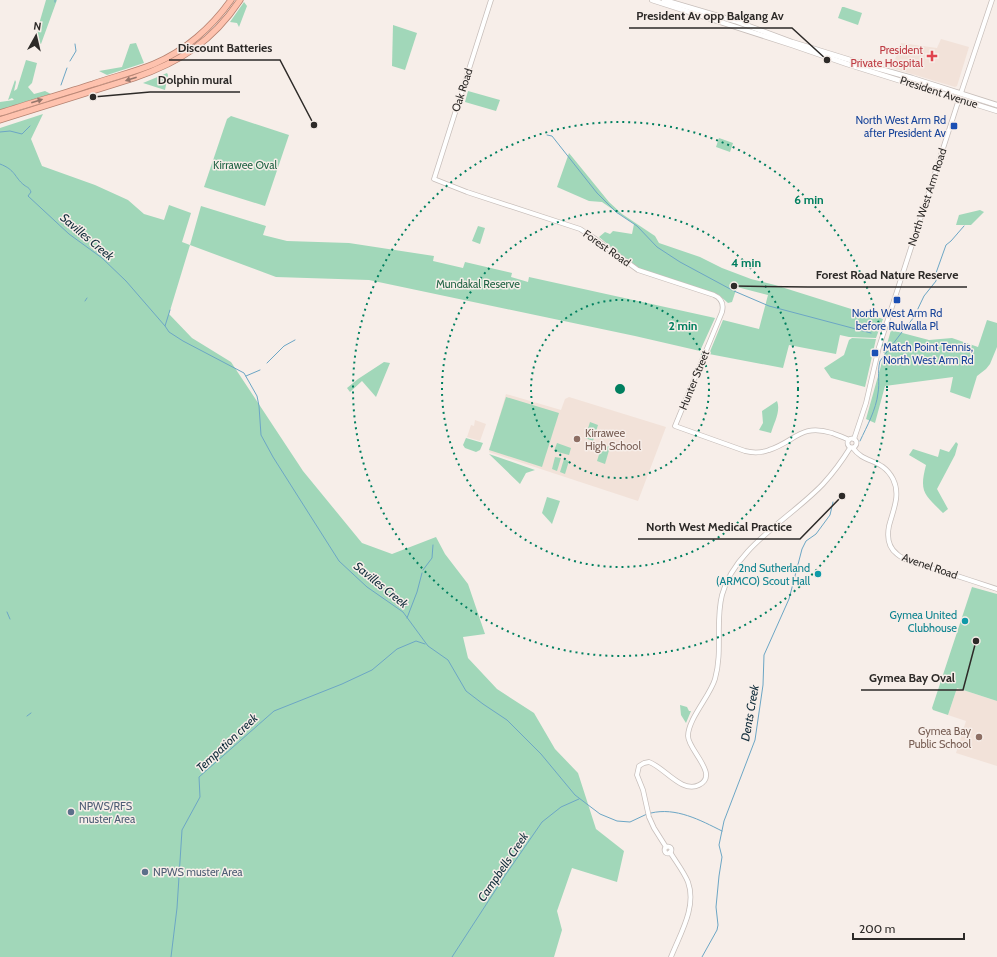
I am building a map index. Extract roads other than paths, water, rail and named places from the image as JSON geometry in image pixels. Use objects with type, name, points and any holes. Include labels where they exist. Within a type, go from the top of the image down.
[{"type":"highway","points":[[0,113],[161,61],[176,53],[196,38],[216,18],[230,0]]},
{"type":"highway","points":[[0,120],[140,76],[180,59],[210,35],[229,16],[240,0]]},
{"type":"main road","name":"President Avenue","points":[[652,0],[798,47],[961,93],[997,105]]},
{"type":"main road","name":"President Avenue","points":[[664,0],[735,21],[848,62]]},
{"type":"main road","name":"President Avenue","points":[[904,78],[959,99],[997,111]]},
{"type":"main road","name":"North West Arm Road","points":[[959,99],[961,93]]},
{"type":"street","name":"Oak Road","points":[[434,179],[491,0]]},
{"type":"street","points":[[961,93],[992,0]]},
{"type":"street","name":"North West Arm Road","points":[[851,448],[856,445],[854,439],[866,403],[879,347],[959,99]]},
{"type":"street","name":"Forest Road","points":[[434,179],[467,192],[580,229],[638,270],[716,296],[722,302],[722,312]]},
{"type":"street","name":"Hunter Street","points":[[722,312],[675,426],[745,452],[753,453],[769,450],[793,436],[808,431],[826,432],[849,440]]},
{"type":"street","points":[[671,957],[687,916],[690,895],[686,878],[670,852],[670,848],[666,847],[649,817],[638,769],[644,763],[649,762],[655,764],[674,780],[689,787],[696,787],[704,781],[706,776],[705,768],[690,743],[688,732],[693,720],[712,688],[716,677],[720,654],[720,606],[724,588],[729,577],[740,562],[770,529],[823,484],[851,448],[848,443],[849,440],[851,438],[854,439]]},
{"type":"street","name":"Avenel Road","points":[[851,448],[861,456],[882,465],[894,481],[896,498],[889,526],[888,537],[890,544],[896,553],[901,557],[919,564],[997,589]]},
{"type":"waterway","points":[[70,61],[76,51],[75,44]]},
{"type":"waterway","points":[[61,85],[67,68]]},
{"type":"waterway","points":[[0,132],[10,131],[22,134],[30,126]]},
{"type":"waterway","points":[[547,135],[552,136],[597,193],[616,212],[637,226],[657,247],[680,262],[732,290]]},
{"type":"waterway","name":"Savilles Creek","points":[[0,164],[9,169],[24,185],[29,188],[31,192],[28,196],[69,234],[102,258],[126,281],[165,326]]},
{"type":"waterway","name":"Dents Creek","points":[[907,326],[914,317],[924,296],[936,281],[936,273],[946,245],[964,226]]},
{"type":"waterway","points":[[734,291],[769,306],[871,333]]},
{"type":"waterway","name":"Savilles Creek","points":[[170,310],[165,326],[169,332],[244,373],[257,396],[261,435],[273,457],[339,561],[367,587],[403,612],[428,646],[448,660],[466,691],[507,720],[541,754],[575,795],[600,814],[617,821],[630,822],[647,814]]},
{"type":"waterway","name":"Dents Creek","points":[[860,441],[871,418],[877,399],[879,389],[880,361],[902,332]]},
{"type":"waterway","points":[[267,363],[284,346],[295,340]]},
{"type":"waterway","points":[[246,376],[260,370]]},
{"type":"waterway","name":"Dents Creek","points":[[702,957],[717,930],[718,925],[716,907],[722,857],[719,845],[724,821],[755,740],[763,685],[764,655],[789,599],[802,549],[806,541],[816,534],[830,515],[833,502]]},
{"type":"waterway","points":[[423,570],[432,558],[433,545]]},
{"type":"waterway","points":[[407,618],[417,592],[422,573]]},
{"type":"waterway","points":[[7,612],[10,619]]},
{"type":"waterway","name":"Tempation creek","points":[[171,957],[177,908],[182,830],[200,797],[199,777],[274,711],[342,684],[372,670],[397,649],[416,641],[425,644]]},
{"type":"waterway","points":[[27,716],[31,713]]},
{"type":"waterway","name":"Campbells Creek","points":[[452,957],[542,822],[561,807],[579,799]]},
{"type":"waterway","name":"Savilles Creek","points":[[651,813],[679,813],[722,831]]},
{"type":"place","name":"President Private Hospital","points":[[932,56]]},
{"type":"place","name":"President Av opp Balgang Av","points":[[827,60]]},
{"type":"place","name":"Dolphin mural","points":[[93,97]]},
{"type":"place","name":"Discount Batteries","points":[[314,125]]},
{"type":"place","name":"North West Arm Rd after President Av","points":[[954,126]]},
{"type":"place","name":"Forest Road Nature Reserve","points":[[734,286]]},
{"type":"place","name":"North West Arm Rd before Rulwalla Pl","points":[[897,300]]},
{"type":"place","name":"Match Point Tennis, North West Arm Rd","points":[[875,353]]},
{"type":"place","name":"Kirrawee High School","points":[[577,439]]},
{"type":"place","name":"North West Medical Practice","points":[[842,496]]},
{"type":"place","name":"2nd Sutherland (ARMCO) Scout Hall","points":[[818,574]]},
{"type":"place","name":"Gymea United Clubhouse","points":[[965,621]]},
{"type":"place","name":"Gymea Bay Oval","points":[[976,641]]},
{"type":"place","name":"Gymea Bay Public School","points":[[979,737]]},
{"type":"place","name":"NPWS/RFS muster Area","points":[[71,812]]},
{"type":"place","name":"NPWS muster Area","points":[[145,872]]},
{"type":"park label","name":"Kirrawee Oval","points":[[245,165]]},
{"type":"park label","name":"Mundakal Reserve","points":[[478,284]]}]
